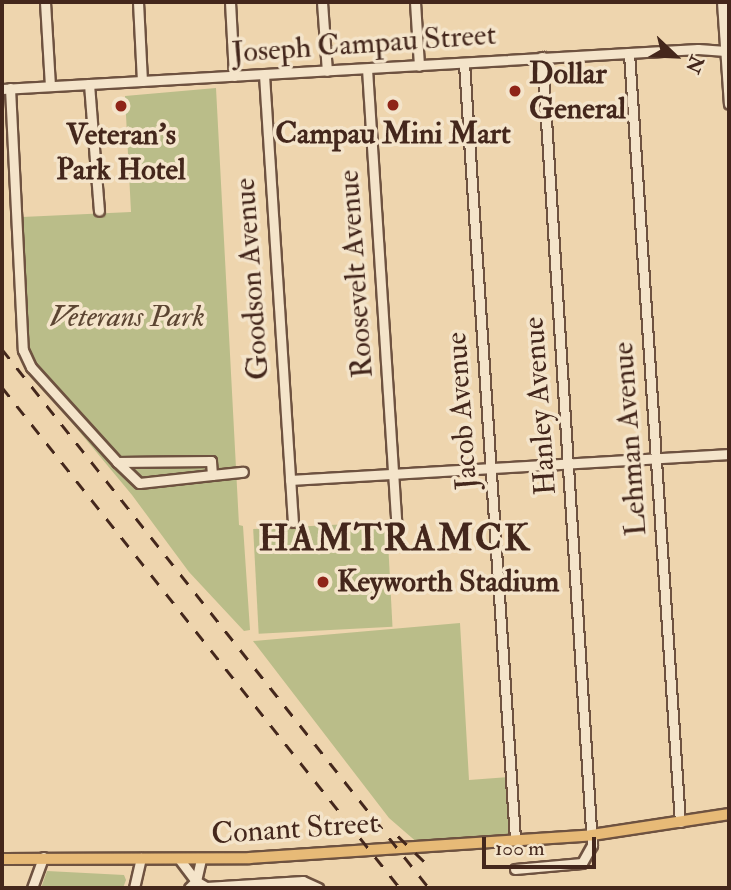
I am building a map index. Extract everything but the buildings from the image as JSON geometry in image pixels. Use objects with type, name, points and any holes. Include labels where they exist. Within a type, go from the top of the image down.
[{"type":"main road","name":"Conant Street","points":[[2,859],[43,857],[180,860],[515,840],[592,835],[729,814]]},
{"type":"street","points":[[45,2],[50,86]]},
{"type":"street","points":[[138,2],[142,81]]},
{"type":"street","points":[[230,2],[234,76]]},
{"type":"street","points":[[322,2],[327,71]]},
{"type":"street","points":[[415,2],[419,66]]},
{"type":"street","points":[[722,2],[729,104]]},
{"type":"street","name":"Joseph Campau Street","points":[[6,89],[542,57],[727,51]]},
{"type":"street","name":"Lehman Avenue","points":[[629,53],[680,822]]},
{"type":"street","name":"Hanley Avenue","points":[[542,57],[592,835]]},
{"type":"street","name":"Jacob Avenue","points":[[464,62],[515,840]]},
{"type":"street","name":"Roosevelt Avenue","points":[[367,69],[397,534]]},
{"type":"street","name":"Goodson Avenue","points":[[264,75],[293,522]]},
{"type":"street","points":[[89,84],[99,211]]},
{"type":"street","points":[[6,89],[23,350],[31,367],[139,483],[243,472]]},
{"type":"street","points":[[290,480],[394,475],[568,460],[729,453]]},
{"type":"street","points":[[117,462],[211,461],[212,475]]},
{"type":"street","points":[[514,869],[582,863],[591,849],[592,835]]},
{"type":"street","points":[[32,888],[43,857]]},
{"type":"street","points":[[134,888],[141,858]]},
{"type":"street","points":[[193,885],[201,859]]},
{"type":"street","points":[[180,860],[193,885]]},
{"type":"street","points":[[193,885],[206,887],[303,881],[318,888]]},
{"type":"green space","name":"Veterans Park","points":[[216,88],[239,525],[243,526],[250,630],[244,631],[189,572],[132,495],[29,371],[22,217],[131,212],[125,96]]},
{"type":"green space","name":"Keyworth Stadium","points":[[387,522],[392,627],[259,634],[253,529]]},
{"type":"green space","points":[[460,623],[469,780],[509,777],[515,840],[419,844],[389,818],[253,641]]},
{"type":"green space","points":[[47,871],[124,875],[126,880],[123,888],[41,888]]},
{"type":"railway","points":[[2,349],[429,888]]},
{"type":"railway","points":[[2,387],[400,888]]},
{"type":"railway","points":[[398,836],[430,867]]},
{"type":"place","name":"Dollar General","points":[[515,91]]},
{"type":"place","name":"Campau Mini Mart","points":[[393,105]]},
{"type":"place","name":"Veteran's Park Hotel","points":[[121,106]]},
{"type":"place","name":"Keyworth Stadium","points":[[323,582]]},
{"type":"district","name":"HAMTRAMCK","points":[[395,539]]}]
